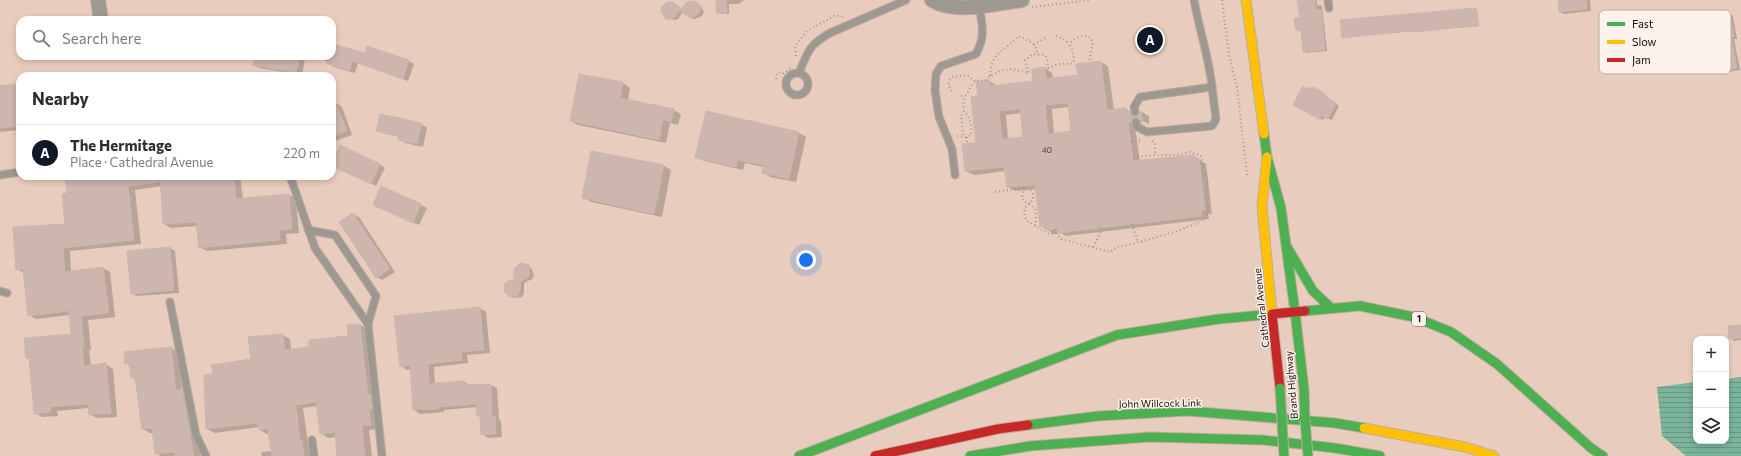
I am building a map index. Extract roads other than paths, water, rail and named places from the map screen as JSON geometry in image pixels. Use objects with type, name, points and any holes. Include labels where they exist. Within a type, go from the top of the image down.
[{"type":"main road","name":"Cathedral Avenue","points":[[1246,0],[1267,157],[1281,208],[1295,312]]},
{"type":"main road","name":"Cathedral Avenue","points":[[1267,157],[1262,206],[1280,388],[1284,456]]},
{"type":"main road","points":[[1287,247],[1313,292],[1331,308]]},
{"type":"main road","points":[[1261,293],[1269,283]]},
{"type":"main road","name":"1","points":[[1272,314],[1360,306],[1414,317],[1451,332],[1497,364],[1591,448],[1603,456]]},
{"type":"main road","points":[[1219,319],[1241,308]]},
{"type":"main road","name":"Brand Highway","points":[[1295,312],[1304,389],[1308,456]]},
{"type":"main road","points":[[798,456],[1117,335],[1219,319],[1272,314]]},
{"type":"main road","name":"John Willcock Link","points":[[875,456],[998,429],[1098,416],[1188,411],[1335,423],[1465,447],[1494,456]]},
{"type":"main road","points":[[970,456],[1030,446],[1150,437],[1263,440],[1335,448],[1380,456]]},
{"type":"street","points":[[98,0],[100,16]]},
{"type":"street","points":[[932,0],[955,8],[979,5],[1025,4]]},
{"type":"lane","points":[[799,73],[811,46],[819,39],[830,32],[906,0]]},
{"type":"lane","points":[[1136,122],[1136,126],[1147,132],[1212,126],[1216,119],[1207,50],[1198,24],[1194,0]]},
{"type":"lane","points":[[1328,0],[1329,8]]},
{"type":"lane","points":[[955,175],[952,149],[939,117],[936,74],[941,66],[976,54],[982,43],[983,33],[979,5]]},
{"type":"lane","points":[[1135,112],[1134,107],[1140,98],[1212,87]]},
{"type":"lane","points":[[0,174],[16,172]]},
{"type":"lane","points":[[291,180],[315,248],[368,324]]},
{"type":"lane","points":[[308,230],[335,235],[376,296],[368,324],[382,456]]},
{"type":"lane","points":[[0,291],[7,293]]},
{"type":"lane","points":[[170,302],[196,435],[206,456]]},
{"type":"lane","points":[[312,440],[314,456]]},
{"type":"place","name":"The Hermitage","points":[[1150,40]]}]
